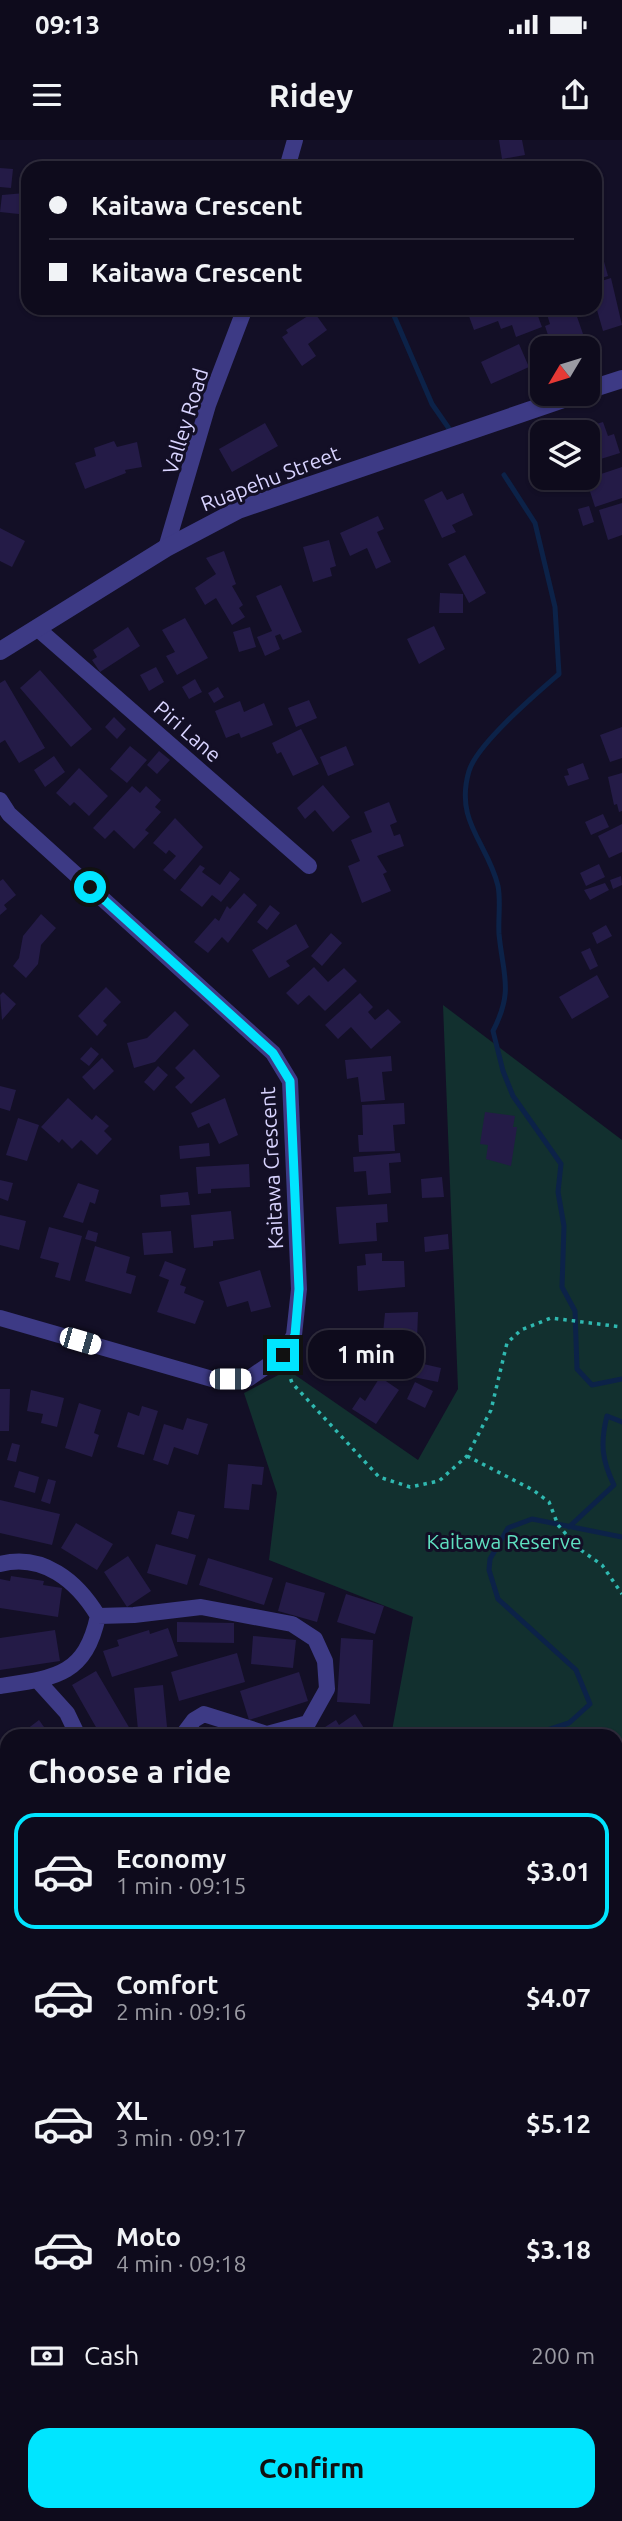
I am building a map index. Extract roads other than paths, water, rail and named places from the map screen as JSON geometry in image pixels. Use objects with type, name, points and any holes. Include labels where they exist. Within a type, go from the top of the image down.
[{"type":"street","points":[[289,161],[295,140]]},
{"type":"street","name":"Valley Road","points":[[166,548],[208,405],[242,315]]},
{"type":"street","points":[[600,386],[622,379]]},
{"type":"street","name":"Ruapehu Street","points":[[0,651],[166,548],[238,510],[543,406]]},
{"type":"street","name":"Piri Lane","points":[[38,629],[309,866]]},
{"type":"street","name":"Kaitawa Crescent","points":[[0,800],[9,814],[273,1053],[290,1081],[299,1289],[295,1335],[283,1355],[248,1379],[212,1379],[0,1318]]},
{"type":"street","points":[[0,1564],[11,1561],[53,1570],[71,1580],[98,1616]]},
{"type":"street","points":[[98,1616],[134,1615],[201,1607],[292,1624],[315,1639],[325,1661],[327,1689],[307,1723],[285,1729]]},
{"type":"street","points":[[0,1686],[38,1681],[65,1671],[83,1657],[93,1636],[98,1616]]},
{"type":"street","points":[[38,1681],[66,1713],[74,1729]]},
{"type":"street","points":[[187,1729],[194,1720],[204,1714],[251,1729]]},
{"type":"waterway","points":[[394,315],[432,404],[450,430]]},
{"type":"waterway","points":[[504,475],[535,523],[555,607],[559,674],[495,733],[469,771],[466,789],[469,818],[493,871],[499,892],[499,934],[505,993],[493,1031],[503,1071],[513,1096],[561,1164],[558,1192],[564,1226],[562,1287],[575,1311],[577,1369],[592,1385],[622,1379]]},
{"type":"waterway","points":[[569,1527],[614,1485],[603,1452],[603,1435],[607,1416],[622,1422]]},
{"type":"waterway","points":[[551,1729],[569,1723],[590,1704],[576,1670],[498,1599],[489,1570],[490,1559],[508,1528],[532,1519],[622,1537]]},
{"type":"park label","name":"Kaitawa Reserve","points":[[504,1541]]}]
